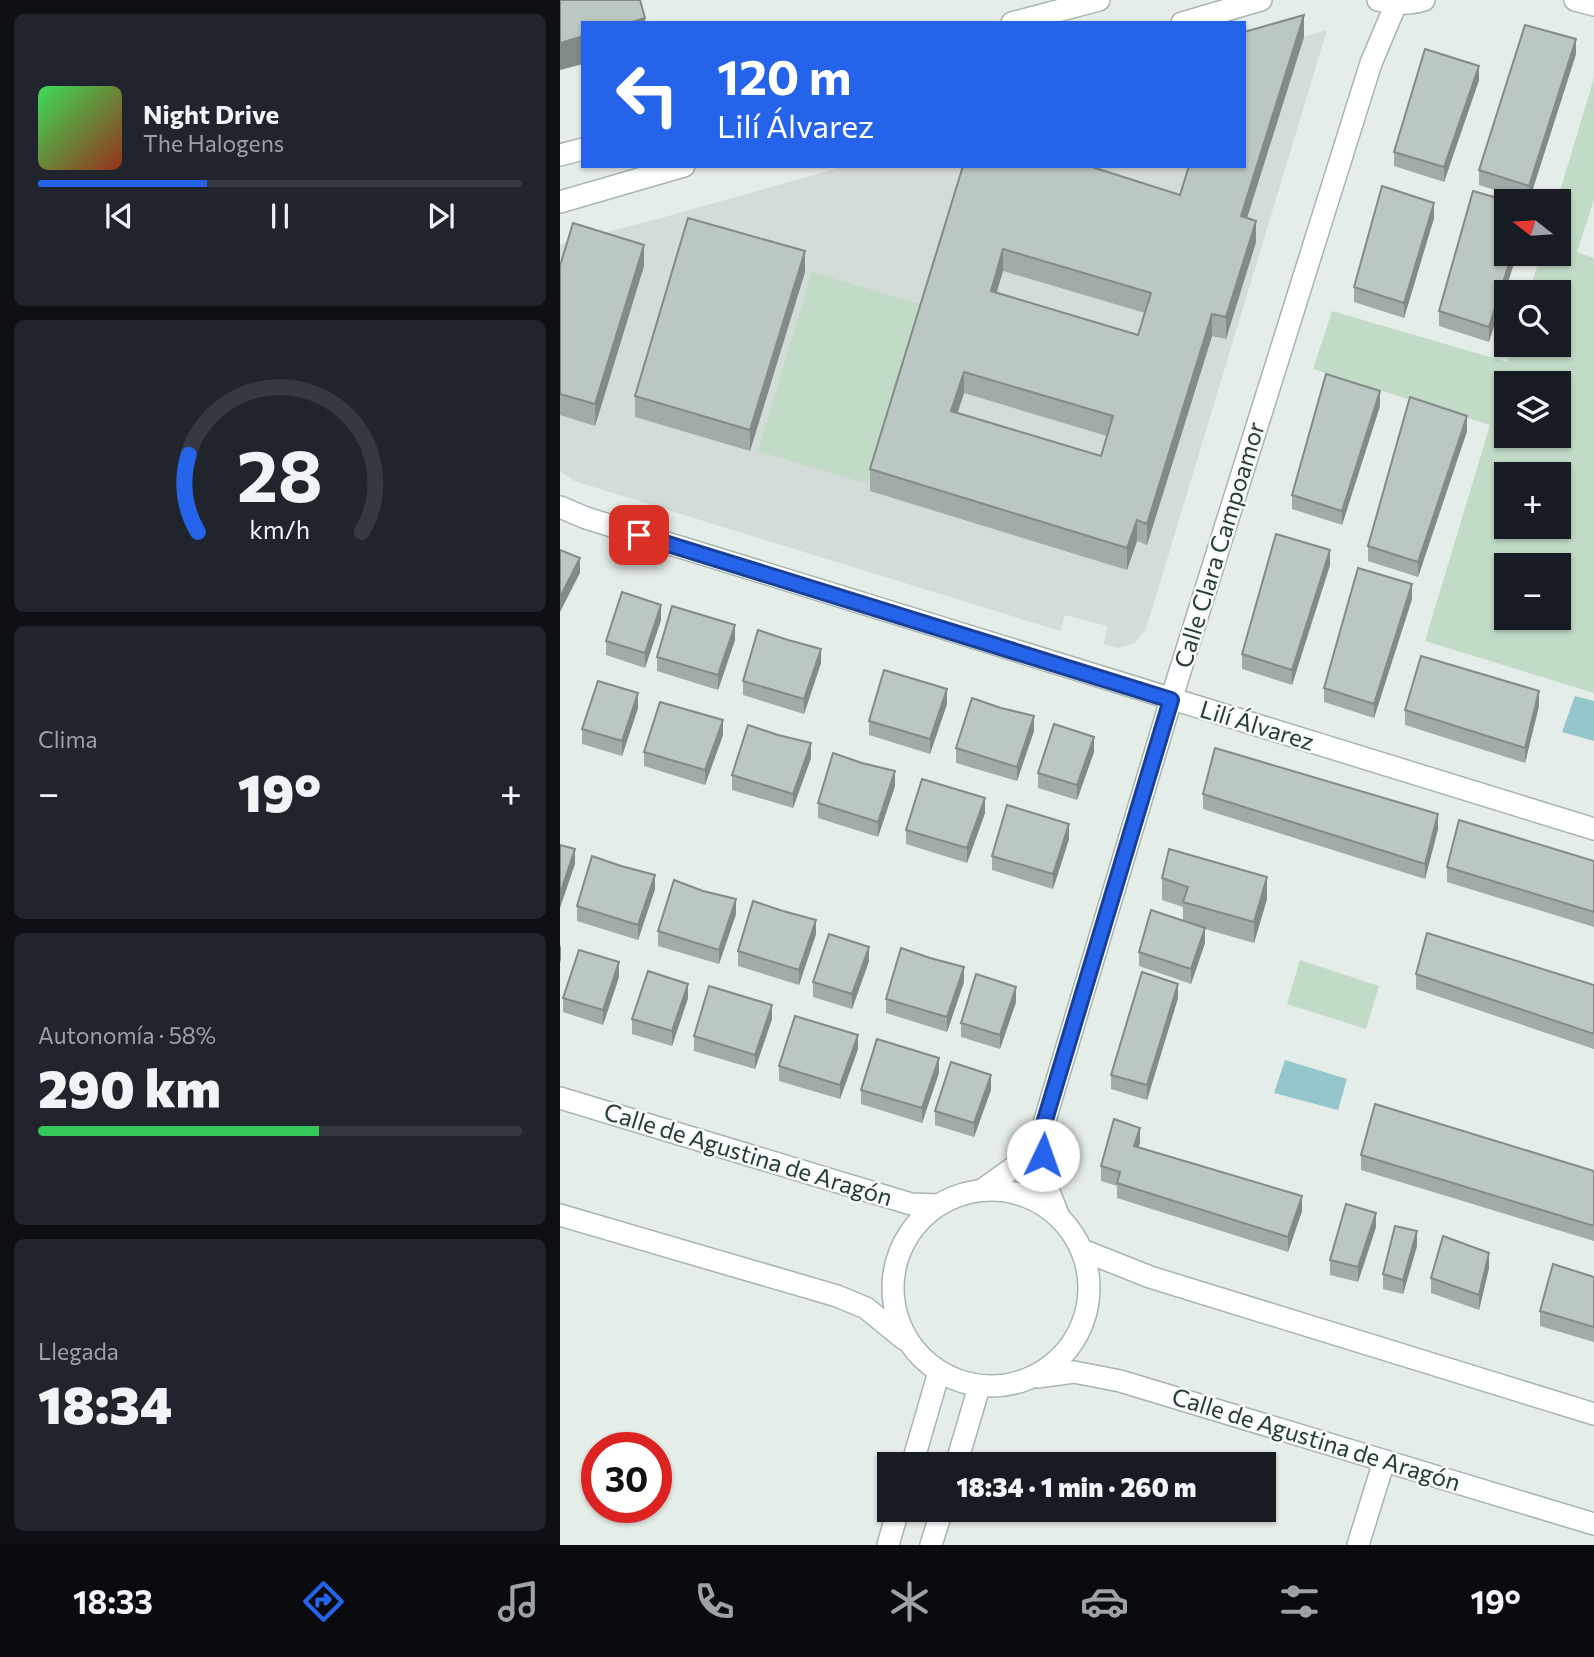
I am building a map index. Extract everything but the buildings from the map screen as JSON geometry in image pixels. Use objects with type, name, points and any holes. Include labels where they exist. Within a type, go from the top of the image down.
[{"type":"street","points":[[1020,21],[1099,0]]},
{"type":"street","points":[[1189,21],[1261,0]]},
{"type":"street","points":[[1387,2],[1414,3],[1424,0]]},
{"type":"street","points":[[1575,0],[1594,5]]},
{"type":"street","name":"Calle Clara Campoamor","points":[[982,1190],[1017,1165],[1042,1130],[1171,700],[1371,63],[1387,2]]},
{"type":"street","points":[[560,155],[581,150]]},
{"type":"street","points":[[560,202],[677,168]]},
{"type":"street","name":"Lilí Álvarez","points":[[560,507],[586,518],[1594,829]]},
{"type":"street","name":"Calle de Agustina de Aragón","points":[[560,1098],[911,1204],[938,1205]]},
{"type":"street","name":"Calle Clara Campoamor","points":[[1042,1130],[1044,1180],[1059,1217]]},
{"type":"street","points":[[560,1215],[837,1296],[866,1308],[909,1344],[928,1365],[952,1380],[979,1387],[1008,1386],[1035,1377],[1059,1360],[1077,1336],[1087,1308],[1089,1279],[1082,1250],[1072,1232],[1059,1217],[1036,1200],[1010,1191],[982,1190],[959,1195],[938,1205],[914,1226],[898,1253],[892,1284],[896,1315],[909,1344]]},
{"type":"street","points":[[1082,1250],[1150,1277],[1594,1414]]},
{"type":"street","points":[[916,1452],[939,1372]]},
{"type":"street","name":"Calle de Agustina de Aragón","points":[[1035,1377],[1074,1372],[1120,1381],[1594,1524]]},
{"type":"street","points":[[960,1452],[979,1387]]},
{"type":"street","points":[[1359,1545],[1384,1461]]},
{"type":"street","points":[[888,1545],[895,1522]]},
{"type":"street","points":[[931,1545],[938,1522]]},
{"type":"shaded area","points":[[1327,30],[1146,629],[1135,643],[1118,648],[1104,644],[1107,626],[1065,615],[1060,631],[574,481],[560,471],[560,244],[838,168],[1246,168],[1246,53]]},
{"type":"green space","points":[[1594,78],[1594,200],[1577,252],[1594,258],[1594,693],[1425,641],[1490,425],[1313,369],[1332,311],[1507,362],[1509,357],[1571,357],[1571,280],[1533,280],[1537,266],[1572,266],[1572,189],[1561,189]]},
{"type":"green space","points":[[812,272],[922,305],[868,484],[758,451]]},
{"type":"green space","points":[[1300,960],[1379,986],[1366,1029],[1287,1004]]},
{"type":"water","points":[[1575,696],[1594,701],[1594,741],[1562,732]]},
{"type":"water","points":[[1285,1060],[1347,1079],[1338,1110],[1274,1093]]},
{"type":"route","points":[[639,535],[1171,700],[1042,1130],[1043,1155]]}]
